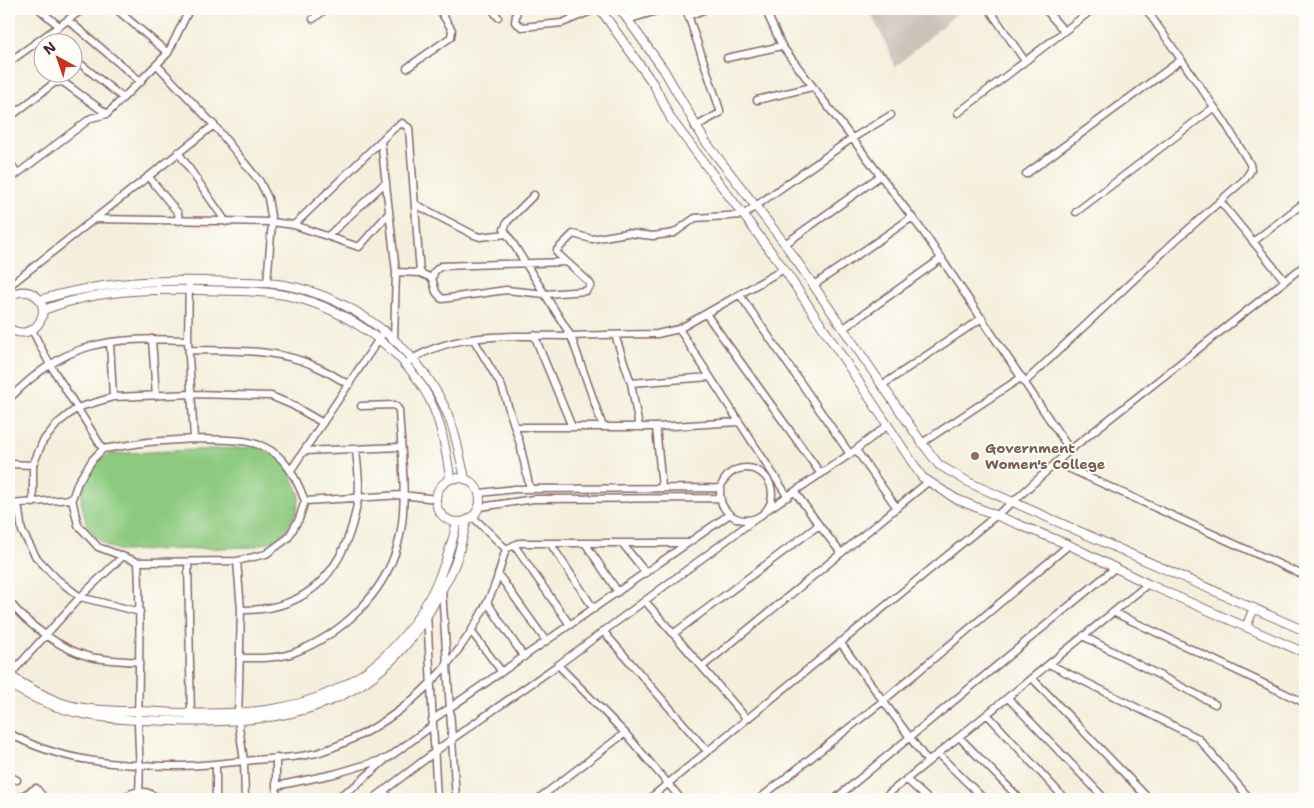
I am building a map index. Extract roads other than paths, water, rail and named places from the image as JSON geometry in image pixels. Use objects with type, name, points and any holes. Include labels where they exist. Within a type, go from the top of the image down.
[{"type":"street","points":[[39,9],[59,26]]},
{"type":"street","points":[[9,62],[84,9]]},
{"type":"street","points":[[116,9],[168,53]]},
{"type":"street","points":[[313,19],[326,9]]},
{"type":"street","points":[[407,68],[451,37],[452,30],[439,9]]},
{"type":"street","points":[[492,9],[498,17]]},
{"type":"street","points":[[517,9],[515,22],[522,27],[562,22],[596,9]]},
{"type":"street","points":[[600,9],[654,85],[671,119],[784,269],[916,468],[928,482],[956,499],[997,514],[1069,545],[1148,584],[1305,653]]},
{"type":"street","points":[[620,9],[664,70],[695,127],[786,244],[882,386],[939,465],[972,484],[1305,631]]},
{"type":"street","points":[[627,20],[663,9]]},
{"type":"street","points":[[695,127],[720,113],[687,12],[706,9]]},
{"type":"street","points":[[765,9],[782,46],[942,258],[1070,450]]},
{"type":"street","points":[[989,9],[1025,61]]},
{"type":"street","points":[[1045,9],[1064,31]]},
{"type":"street","points":[[958,113],[1093,9]]},
{"type":"street","points":[[922,443],[1024,380],[1248,176],[1251,170],[1250,164],[1224,121],[1213,108],[1146,9]]},
{"type":"street","points":[[9,180],[91,118],[107,114],[141,82],[168,53],[189,10]]},
{"type":"street","points":[[68,20],[141,82]]},
{"type":"street","points":[[726,58],[782,46]]},
{"type":"street","points":[[1026,174],[1181,60]]},
{"type":"street","points":[[82,65],[123,98]]},
{"type":"street","points":[[157,65],[214,125],[260,182],[268,198],[272,222],[267,283]]},
{"type":"street","points":[[9,118],[54,83],[63,82],[107,114]]},
{"type":"street","points":[[757,100],[812,87]]},
{"type":"street","points":[[1076,212],[1213,108]]},
{"type":"street","points":[[567,262],[441,266],[432,278],[436,292],[442,299],[506,290],[545,294],[586,291],[591,286],[589,282],[567,262],[557,253],[557,250],[573,234],[592,239],[627,233],[654,236],[674,233],[695,218],[743,215],[755,204],[851,139],[891,115]]},
{"type":"street","points":[[294,225],[402,123],[409,128],[420,273]]},
{"type":"street","points":[[10,290],[148,176],[214,125]]},
{"type":"street","points":[[381,141],[396,272],[394,339]]},
{"type":"street","points":[[178,152],[226,222]]},
{"type":"street","points":[[9,160],[17,174]]},
{"type":"street","points":[[148,176],[178,212],[179,221]]},
{"type":"street","points":[[786,244],[880,176]]},
{"type":"street","points":[[329,235],[386,182]]},
{"type":"street","points":[[534,195],[507,222],[504,229],[571,336],[603,427]]},
{"type":"street","points":[[1220,201],[1285,281]]},
{"type":"street","points":[[1253,242],[1305,202]]},
{"type":"street","points":[[415,204],[480,237],[507,234]]},
{"type":"street","points":[[96,220],[272,222],[294,225],[329,235],[359,247],[389,213]]},
{"type":"street","points":[[814,285],[911,218]]},
{"type":"street","points":[[844,328],[942,258]]},
{"type":"street","points":[[649,799],[1014,501],[1070,450],[1305,265]]},
{"type":"street","points":[[404,365],[412,359],[442,346],[501,335],[657,334],[679,329],[784,269]]},
{"type":"street","points":[[396,272],[420,273],[432,278]]},
{"type":"street","points":[[40,300],[72,290],[109,284],[189,281],[267,283],[286,286],[346,306],[385,330],[394,339],[412,359],[445,406],[465,478]]},
{"type":"street","points":[[189,281],[188,340],[193,394],[194,439]]},
{"type":"street","points":[[9,328],[19,333],[32,330],[41,322],[43,310],[40,300],[27,292],[10,290]]},
{"type":"street","points":[[43,310],[72,299],[128,290],[190,290],[288,296],[316,303],[339,313],[379,340],[404,365],[434,408],[444,441],[450,478]]},
{"type":"street","points":[[740,295],[853,452],[897,508]]},
{"type":"street","points":[[706,314],[821,474]]},
{"type":"street","points":[[882,386],[982,318]]},
{"type":"street","points":[[679,329],[788,497]]},
{"type":"street","points":[[32,330],[49,363],[103,449]]},
{"type":"street","points":[[292,470],[385,330]]},
{"type":"street","points":[[534,335],[572,427]]},
{"type":"street","points":[[615,335],[631,383],[639,427]]},
{"type":"street","points":[[9,399],[49,363],[77,350],[110,342],[152,339],[188,340]]},
{"type":"street","points":[[152,339],[156,396]]},
{"type":"street","points":[[474,340],[502,386],[515,427],[530,489]]},
{"type":"street","points":[[110,342],[113,397]]},
{"type":"street","points":[[189,350],[260,351],[314,365],[349,385]]},
{"type":"street","points":[[631,383],[710,377]]},
{"type":"street","points":[[33,503],[34,465],[43,442],[58,423],[77,408],[113,397],[193,394],[271,396],[292,405],[323,423]]},
{"type":"street","points":[[240,658],[267,658],[292,653],[335,631],[355,615],[389,569],[398,544],[402,495],[399,410],[395,405],[361,406]]},
{"type":"street","points":[[515,427],[656,427],[739,422]]},
{"type":"street","points":[[373,799],[452,739],[603,632],[766,510],[853,452],[888,425]]},
{"type":"street","points":[[656,427],[662,488]]},
{"type":"street","points":[[194,439],[255,442],[268,448],[292,470],[305,501],[299,519],[288,538],[266,554],[237,561],[138,562],[121,558],[98,547],[78,525],[72,499],[78,482],[93,459],[103,449],[148,442],[194,439]]},
{"type":"street","points":[[304,451],[401,447]]},
{"type":"street","points":[[241,610],[261,610],[291,603],[316,588],[337,564],[350,535],[358,498],[356,449]]},
{"type":"street","points":[[1057,463],[1305,576]]},
{"type":"street","points":[[9,464],[34,465]]},
{"type":"street","points":[[758,517],[748,520],[730,514],[721,498],[721,488],[726,478],[743,468],[753,469],[763,474],[769,481],[772,491],[771,502],[766,510]]},
{"type":"street","points":[[9,684],[57,709],[84,716],[138,720],[238,717],[267,719],[302,711],[349,693],[393,660],[427,618],[456,561],[470,519],[480,507],[480,494],[472,481],[465,478],[450,478],[438,490],[436,499],[439,512],[450,521],[456,522],[470,519]]},
{"type":"street","points":[[702,667],[928,482]]},
{"type":"street","points":[[480,494],[530,489],[721,488]]},
{"type":"street","points":[[795,492],[841,553]]},
{"type":"street","points":[[305,501],[402,495],[436,499]]},
{"type":"street","points":[[480,507],[534,499],[721,498]]},
{"type":"street","points":[[9,504],[72,499]]},
{"type":"street","points":[[18,504],[22,531],[36,557],[57,579],[80,596],[140,612]]},
{"type":"street","points":[[334,799],[355,786],[450,708],[730,514]]},
{"type":"street","points":[[470,519],[506,549]]},
{"type":"street","points":[[238,717],[322,696],[369,672],[407,632],[426,602],[440,575],[451,546],[456,522]]},
{"type":"street","points":[[673,634],[819,525]]},
{"type":"street","points":[[506,549],[519,543],[690,543]]},
{"type":"street","points":[[550,543],[594,609]]},
{"type":"street","points":[[585,543],[618,592]]},
{"type":"street","points":[[622,543],[646,573]]},
{"type":"street","points":[[759,799],[883,701],[1069,545]]},
{"type":"street","points":[[514,546],[570,625]]},
{"type":"street","points":[[9,732],[53,752],[88,761],[141,765],[216,765],[276,758],[318,752],[360,737],[400,712],[429,686],[446,667],[472,631],[487,602],[506,549]]},
{"type":"street","points":[[121,558],[80,596],[9,676],[60,702],[84,707],[139,711],[191,718]]},
{"type":"street","points":[[237,561],[241,610],[238,717],[244,761],[245,799]]},
{"type":"street","points":[[138,562],[140,612],[138,720],[141,765],[138,791]]},
{"type":"street","points":[[188,562],[191,718]]},
{"type":"street","points":[[836,799],[911,739],[1115,568]]},
{"type":"street","points":[[498,574],[546,642]]},
{"type":"street","points":[[440,575],[456,799]]},
{"type":"street","points":[[882,799],[1148,584]]},
{"type":"street","points":[[9,601],[17,612],[46,635],[69,648],[90,657],[140,662]]},
{"type":"street","points":[[644,601],[747,719]]},
{"type":"street","points":[[426,602],[429,686],[437,799]]},
{"type":"street","points":[[487,602],[524,657]]},
{"type":"street","points":[[1246,627],[1254,608]]},
{"type":"street","points":[[1113,612],[1305,703]]},
{"type":"street","points":[[472,631],[502,672]]},
{"type":"street","points":[[603,632],[707,751]]},
{"type":"street","points":[[1083,636],[1215,704]]},
{"type":"street","points":[[840,642],[928,762]]},
{"type":"street","points":[[1049,664],[1198,738],[1250,799]]},
{"type":"street","points":[[558,665],[625,733],[681,799]]},
{"type":"street","points":[[1032,678],[1149,799]]},
{"type":"street","points":[[1008,698],[1105,799]]},
{"type":"street","points":[[987,714],[1065,799]]},
{"type":"street","points":[[538,799],[625,733]]},
{"type":"street","points":[[959,738],[1020,799]]},
{"type":"street","points":[[938,754],[984,799]]},
{"type":"street","points":[[276,758],[277,799]]},
{"type":"street","points":[[276,786],[334,774],[388,758]]},
{"type":"street","points":[[216,765],[216,799]]},
{"type":"street","points":[[9,776],[17,780]]},
{"type":"street","points":[[906,779],[928,799]]},
{"type":"street","points":[[17,799],[36,788],[45,799]]},
{"type":"street","points":[[123,799],[128,794],[138,791],[151,793],[160,799]]},
{"type":"street","points":[[384,791],[389,799]]},
{"type":"place","name":"Government Women's College","points":[[975,456]]}]
